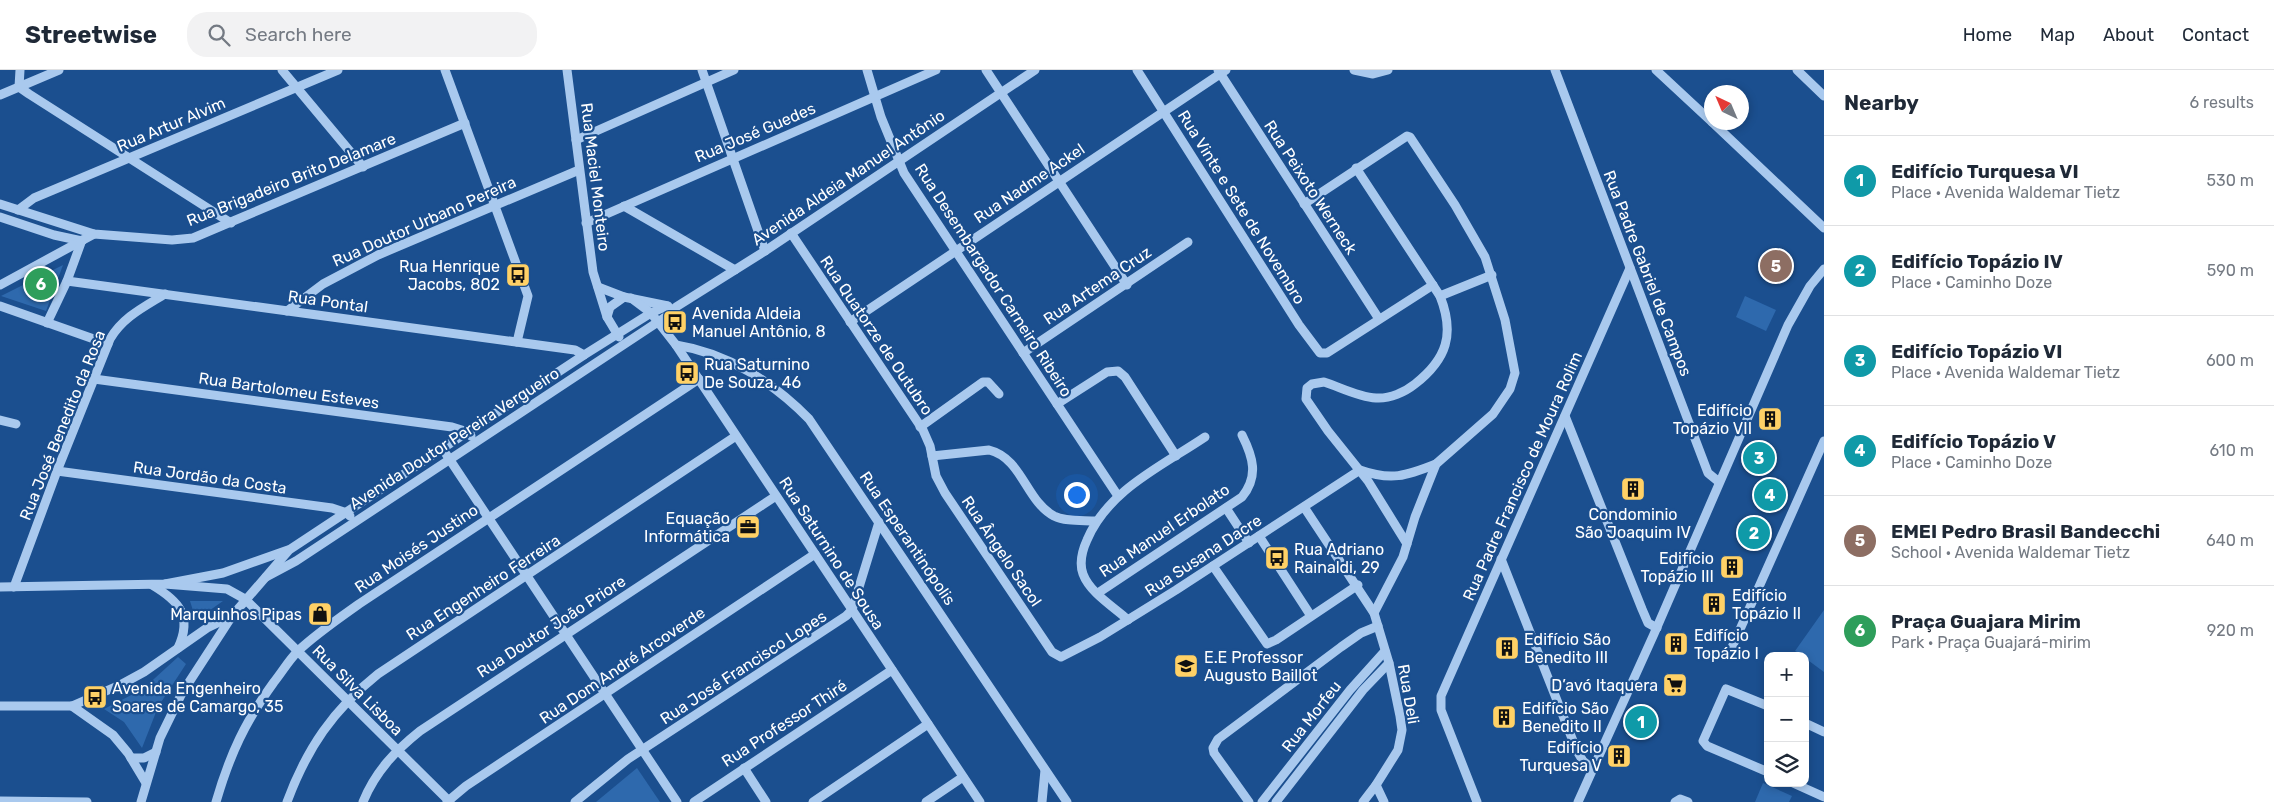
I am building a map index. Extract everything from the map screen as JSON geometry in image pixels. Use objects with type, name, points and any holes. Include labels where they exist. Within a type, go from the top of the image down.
[{"type":"street","points":[[19,87],[20,70]]},
{"type":"street","points":[[0,95],[60,70]]},
{"type":"street","points":[[282,70],[363,167]]},
{"type":"street","name":"Rua Artur Alvim","points":[[18,210],[34,198],[338,70]]},
{"type":"street","points":[[445,70],[528,296],[517,342]]},
{"type":"street","name":"Rua Maciel Monteiro","points":[[567,70],[592,267],[607,317],[624,344]]},
{"type":"street","points":[[702,70],[765,251]]},
{"type":"street","points":[[576,140],[734,70]]},
{"type":"street","name":"Rua Desembargador Carneiro Ribeiro","points":[[867,70],[874,97],[898,161],[954,251],[1118,496]]},
{"type":"street","name":"Rua José Guedes","points":[[586,223],[732,157],[936,70]]},
{"type":"street","points":[[986,70],[1127,285]]},
{"type":"street","name":"Avenida Aldeia Manuel Antônio","points":[[651,313],[672,306],[765,251],[1034,70]]},
{"type":"street","name":"Rua Vinte e Sete de Novembro","points":[[1137,70],[1316,349],[1323,354],[1327,353],[1379,319]]},
{"type":"street","points":[[1354,70],[1373,74],[1388,70]]},
{"type":"street","name":"Rua Padre Gabriel de Campos","points":[[1555,70],[1708,472],[1719,482]]},
{"type":"street","points":[[1656,70],[1704,115]]},
{"type":"street","points":[[1797,70],[1824,96]]},
{"type":"street","name":"Rua Nadme Ackel","points":[[850,322],[1058,181],[1164,112],[1221,71]]},
{"type":"street","name":"Rua Peixoto Werneck","points":[[1221,71],[1379,319]]},
{"type":"street","points":[[19,87],[231,223]]},
{"type":"street","name":"Rua Brigadeiro Brito Delamare","points":[[0,204],[94,234],[181,240],[200,236],[465,123]]},
{"type":"street","points":[[1720,130],[1824,228]]},
{"type":"street","points":[[1304,204],[1356,168],[1408,136],[1479,244],[1492,275],[1510,339],[1514,361],[1514,380],[1493,414],[1436,464],[1400,477],[1378,476],[1360,470]]},
{"type":"street","points":[[1356,168],[1440,296],[1446,310],[1448,324],[1444,352],[1436,365],[1412,386],[1401,392],[1376,398],[1324,382],[1312,384],[1307,388],[1306,399],[1309,406],[1360,470],[1407,544]]},
{"type":"street","name":"Rua Doutor Urbano Pereira","points":[[287,311],[324,284],[349,269],[579,170]]},
{"type":"street","points":[[624,206],[735,270]]},
{"type":"street","points":[[0,217],[54,235],[82,241]]},
{"type":"street","points":[[48,323],[67,281],[85,230]]},
{"type":"street","name":"Rua Quatorze de Outubro","points":[[791,233],[928,439],[932,456]]},
{"type":"street","points":[[0,285],[94,234]]},
{"type":"street","name":"Rua Artema Cruz","points":[[1023,353],[1127,285],[1188,242]]},
{"type":"street","name":"Rua Padre Francisco de Moura Rolim","points":[[1477,802],[1441,710],[1441,696],[1630,268]]},
{"type":"street","points":[[1578,802],[1657,628],[1788,325],[1810,286],[1824,269]]},
{"type":"street","points":[[1440,296],[1492,275]]},
{"type":"street","name":"Rua Pontal","points":[[67,281],[575,350],[584,356]]},
{"type":"street","points":[[1379,319],[1433,285]]},
{"type":"street","points":[[598,287],[628,298],[672,306]]},
{"type":"street","name":"Rua José Benedito da Rosa","points":[[14,587],[57,471],[108,344],[115,332],[135,311],[165,294]]},
{"type":"street","points":[[628,298],[651,313],[658,321]]},
{"type":"street","points":[[607,317],[610,307],[628,298]]},
{"type":"street","points":[[0,306],[108,344]]},
{"type":"street","name":"Avenida Aldeia Manuel Antônio","points":[[658,321],[670,314],[672,306]]},
{"type":"street","name":"Avenida Doutor Pereira Vergueiro","points":[[0,587],[165,584],[223,573],[289,550],[651,313]]},
{"type":"street","name":"Avenida Doutor Pereira Vergueiro","points":[[266,577],[296,560],[658,321]]},
{"type":"street","name":"Rua Saturnino de Sousa","points":[[658,321],[699,379],[980,802]]},
{"type":"street","name":"Rua Esperantinópolis","points":[[676,345],[706,351],[763,379],[809,419],[1067,802]]},
{"type":"street","points":[[1057,404],[1107,372],[1118,371],[1125,377],[1176,456]]},
{"type":"street","name":"Rua Bartolomeu Esteves","points":[[94,379],[452,427],[468,432]]},
{"type":"street","name":"Rua Moisés Justino","points":[[216,802],[224,774],[241,733],[265,695],[297,652],[334,621],[699,379]]},
{"type":"street","points":[[920,427],[983,382],[988,382],[999,394]]},
{"type":"street","points":[[1565,416],[1648,623],[1657,628]]},
{"type":"street","points":[[0,420],[16,424]]},
{"type":"street","points":[[468,432],[476,441]]},
{"type":"street","name":"Rua Manuel Erbolato","points":[[1098,593],[1242,497],[1249,488],[1254,474],[1253,460],[1242,435]]},
{"type":"street","name":"Rua Engenheiro Ferreira","points":[[287,802],[314,744],[346,701],[378,674],[736,436]]},
{"type":"street","points":[[1128,620],[1087,581],[1081,566],[1084,546],[1101,513],[1118,496],[1206,436]]},
{"type":"street","points":[[1730,654],[1824,441]]},
{"type":"street","points":[[444,449],[678,802]]},
{"type":"street","points":[[932,456],[989,450],[995,452],[1006,458],[1041,505],[1053,515],[1066,519],[1096,521]]},
{"type":"street","name":"Rua Ângelo Sacol","points":[[932,456],[936,476],[946,493],[1052,652],[1058,656]]},
{"type":"street","points":[[1374,613],[1394,576],[1436,464]]},
{"type":"street","name":"Rua Susana Dacre","points":[[1058,656],[1064,656],[1083,647],[1128,620],[1360,470]]},
{"type":"street","name":"Rua Jordão da Costa","points":[[57,471],[332,508],[347,513]]},
{"type":"street","name":"Rua Doutor João Priore","points":[[363,802],[378,774],[397,750],[426,727],[776,496]]},
{"type":"street","name":"Rua Deli","points":[[1304,507],[1358,586],[1374,613],[1389,663],[1402,730],[1398,750],[1363,802]]},
{"type":"street","points":[[1226,508],[1249,543]]},
{"type":"street","points":[[347,513],[354,521]]},
{"type":"street","points":[[852,610],[880,522]]},
{"type":"street","points":[[1259,536],[1312,616]]},
{"type":"street","name":"Avenida Doutor Pereira Vergueiro","points":[[165,584],[227,589],[245,599],[289,550]]},
{"type":"street","name":"Rua Dom André Arcoverde","points":[[448,801],[466,786],[816,554]]},
{"type":"street","points":[[1501,559],[1577,751],[1583,761],[1593,769]]},
{"type":"street","points":[[1213,566],[1267,644],[1358,586]]},
{"type":"street","points":[[152,585],[168,594],[182,611],[185,628],[178,650]]},
{"type":"street","points":[[141,802],[156,752],[174,709],[207,652],[245,599]]},
{"type":"street","name":"Rua Silva Lisboa","points":[[245,599],[448,801]]},
{"type":"street","name":"Rua José Francisco Lopes","points":[[576,802],[594,785],[643,749],[827,630],[852,610]]},
{"type":"street","points":[[0,706],[72,706],[122,684],[232,616]]},
{"type":"street","points":[[1249,802],[1214,754],[1213,748],[1218,738],[1341,646],[1361,633],[1378,626]]},
{"type":"street","points":[[196,637],[206,641],[207,652]]},
{"type":"street","name":"Rua Morfeu","points":[[1262,802],[1350,690],[1385,651]]},
{"type":"street","points":[[1276,802],[1363,690],[1389,663]]},
{"type":"street","name":"Rua Professor Thiré","points":[[694,802],[892,670]]},
{"type":"street","points":[[1764,704],[1726,689],[1703,741],[1707,746],[1764,770]]},
{"type":"street","points":[[72,706],[113,735],[131,758],[146,783]]},
{"type":"street","points":[[813,802],[928,724]]},
{"type":"street","points":[[1809,725],[1824,732]]},
{"type":"street","points":[[131,758],[144,758],[156,752]]},
{"type":"street","points":[[744,768],[766,802]]},
{"type":"street","points":[[1042,802],[1045,770]]},
{"type":"street","points":[[926,802],[963,777]]},
{"type":"street","points":[[1376,785],[1384,802]]},
{"type":"street","points":[[1802,787],[1824,797]]},
{"type":"street","points":[[1676,801],[1688,802]]},
{"type":"street","points":[[0,802],[86,802]]},
{"type":"shaded area","points":[[63,265],[46,311],[1,296]]},
{"type":"shaded area","points":[[1745,296],[1776,310],[1766,331],[1736,317]]},
{"type":"shaded area","points":[[190,601],[223,601],[196,620]]},
{"type":"shaded area","points":[[1824,610],[1824,672],[1809,661],[1809,652],[1795,651]]},
{"type":"shaded area","points":[[178,657],[186,664],[158,707],[142,748],[124,722],[104,709],[143,689]]},
{"type":"shaded area","points":[[637,768],[660,802],[596,802]]},
{"type":"shaded area","points":[[1763,783],[1764,787],[1772,787],[1792,796],[1789,802],[1755,802]]},
{"type":"place","name":"EMEI Pedro Brasil Bandecchi","points":[[1776,266]]},
{"type":"place","name":"Rua Henrique Jacobs, 802","points":[[518,275]]},
{"type":"place","name":"Praça Guajara Mirim","points":[[41,284]]},
{"type":"place","name":"Avenida Aldeia Manuel Antônio, 8","points":[[675,322]]},
{"type":"place","name":"Rua Saturnino De Souza, 46","points":[[687,373]]},
{"type":"place","name":"Edifício Topázio VII","points":[[1770,419]]},
{"type":"place","name":"Edifício Topázio VI","points":[[1759,458]]},
{"type":"place","name":"Condominio São Joaquim IV","points":[[1633,489]]},
{"type":"place","name":"Edifício Topázio V","points":[[1770,495]]},
{"type":"place","name":"Equação Informática","points":[[748,527]]},
{"type":"place","name":"Edifício Topázio IV","points":[[1754,533]]},
{"type":"place","name":"Rua Adriano Rainaldi, 29","points":[[1277,558]]},
{"type":"place","name":"Edifício Topázio III","points":[[1732,567]]},
{"type":"place","name":"Edifício Topázio II","points":[[1714,604]]},
{"type":"place","name":"Marquinhos Pipas","points":[[320,614]]},
{"type":"place","name":"Edifício Topázio I","points":[[1676,644]]},
{"type":"place","name":"Edifício São Benedito III","points":[[1507,648]]},
{"type":"place","name":"E.E Professor Augusto Baillot","points":[[1186,666]]},
{"type":"place","name":"D’avó Itaquera","points":[[1675,685]]},
{"type":"place","name":"Avenida Engenheiro Soares de Camargo, 35","points":[[95,697]]},
{"type":"place","name":"Edifício São Benedito II","points":[[1504,717]]},
{"type":"place","name":"Edifício Turquesa VI","points":[[1641,722]]},
{"type":"place","name":"Edifício Turquesa V","points":[[1619,756]]}]
